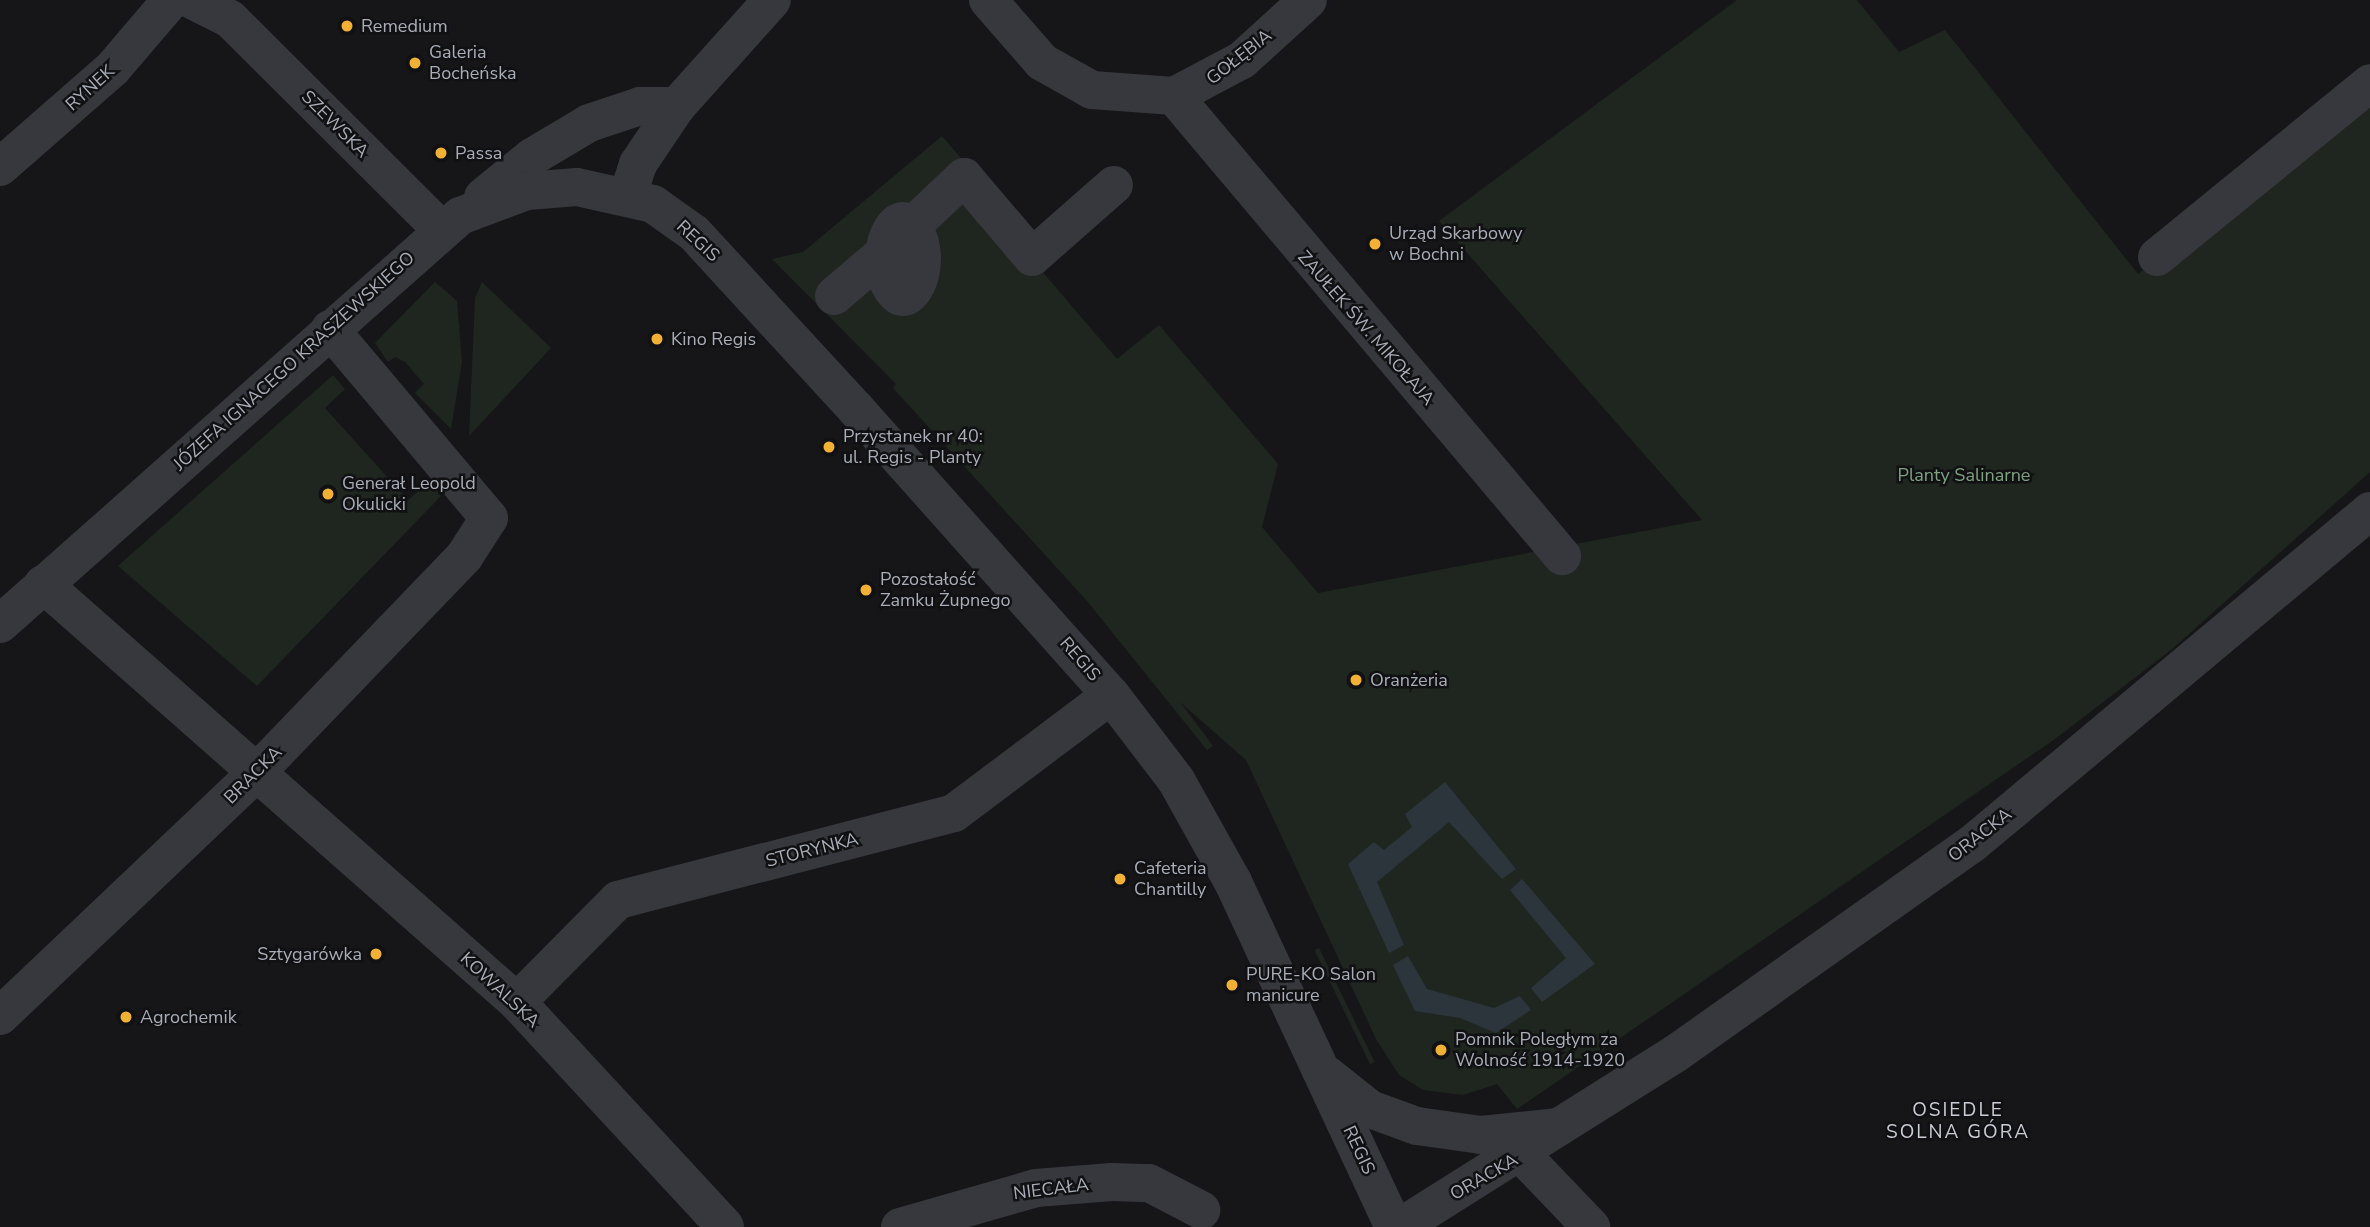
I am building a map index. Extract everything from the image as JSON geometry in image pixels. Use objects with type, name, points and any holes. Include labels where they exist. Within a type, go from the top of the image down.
[{"type":"street","name":"RYNEK","points":[[0,167],[113,68],[172,0]]},
{"type":"street","points":[[192,0],[237,9]]},
{"type":"street","points":[[628,195],[638,164],[677,106],[772,0]]},
{"type":"street","points":[[988,0],[1042,62],[1092,90],[1174,96]]},
{"type":"street","name":"GOŁĘBIA","points":[[1174,96],[1242,60],[1308,0]]},
{"type":"street","name":"SZEWSKA","points":[[237,9],[451,223]]},
{"type":"street","points":[[2157,257],[2370,83]]},
{"type":"street","name":"ZAUŁEK ŚW. MIKOŁAJA","points":[[1174,96],[1562,556]]},
{"type":"street","points":[[451,223],[565,135],[640,106],[677,106]]},
{"type":"street","points":[[834,296],[964,177],[1032,257],[1114,185]]},
{"type":"street","name":"JÓZEFA IGNACEGO KRASZEWSKIEGO","points":[[0,624],[451,223],[527,191],[578,187],[628,195]]},
{"type":"street","name":"REGIS","points":[[628,195],[694,233],[1111,695],[1205,827],[1394,1227]]},
{"type":"street","name":"BRACKA","points":[[0,1017],[256,773],[464,558],[489,518],[330,329]]},
{"type":"street","name":"ORACKA","points":[[1400,1227],[1566,1126],[1972,844],[2370,511]]},
{"type":"street","name":"KOWALSKA","points":[[43,584],[517,1002],[725,1227]]},
{"type":"street","name":"STORYNKA","points":[[517,1002],[618,900],[954,813],[1111,695]]},
{"type":"street","name":"ORACKA","points":[[1320,1069],[1370,1109],[1417,1126],[1481,1135],[1566,1126]]},
{"type":"street","points":[[1522,1155],[1591,1227]]},
{"type":"street","name":"NIECAŁA","points":[[900,1227],[1036,1188],[1112,1182],[1149,1183],[1201,1210]]},
{"type":"green space","name":"Planty Salinarne","points":[[1737,0],[1857,0],[1899,52],[1945,30],[2138,274],[2370,94],[2370,472],[2171,650],[2055,739],[1517,1109],[1497,1084],[1463,1095],[1423,1090],[1399,1075],[1376,1039],[1246,760],[1180,702],[1213,746],[1207,750],[1087,601],[893,388],[896,384],[772,259],[803,252],[942,136],[1032,241],[1034,262],[1117,359],[1159,325],[1278,464],[1262,527],[1318,593],[1702,520],[1439,221]]},
{"type":"green space","points":[[435,282],[457,301],[462,362],[451,429],[415,393],[424,384],[405,362],[395,357],[388,362],[375,343]]},
{"type":"green space","points":[[482,282],[551,348],[469,436],[475,298]]},
{"type":"green space","points":[[333,375],[345,389],[325,408],[408,500],[429,482],[441,496],[257,686],[118,566]]},
{"type":"green space","points":[[1319,948],[1375,1062],[1370,1064],[1315,950]]},
{"type":"shaded area","points":[[1445,782],[1516,869],[1502,879],[1449,822],[1377,882],[1404,945],[1389,953],[1348,864],[1374,842],[1384,850],[1412,827],[1405,814]]},
{"type":"shaded area","points":[[1522,879],[1595,964],[1542,1002],[1531,988],[1566,958],[1510,890]]},
{"type":"shaded area","points":[[1408,956],[1427,989],[1494,1008],[1520,996],[1531,1010],[1496,1033],[1460,1018],[1415,1011],[1393,965]]},
{"type":"place","name":"Remedium","points":[[347,26]]},
{"type":"place","name":"Galeria Bocheńska","points":[[415,63]]},
{"type":"place","name":"Passa","points":[[441,153]]},
{"type":"place","name":"Urząd Skarbowy w Bochni","points":[[1375,244]]},
{"type":"place","name":"Kino Regis","points":[[657,339]]},
{"type":"place","name":"Przystanek nr 40: ul. Regis - Planty","points":[[829,447]]},
{"type":"place","name":"Generał Leopold Okulicki","points":[[328,494]]},
{"type":"place","name":"Pozostałość Zamku Żupnego","points":[[866,590]]},
{"type":"place","name":"Oranżeria","points":[[1356,680]]},
{"type":"place","name":"Cafeteria Chantilly","points":[[1120,879]]},
{"type":"place","name":"Sztygarówka","points":[[376,954]]},
{"type":"place","name":"PURE-KO Salon manicure","points":[[1232,985]]},
{"type":"place","name":"Agrochemik","points":[[126,1017]]},
{"type":"place","name":"Pomnik Poległym za Wolność 1914-1920","points":[[1441,1050]]},
{"type":"district","name":"OSIEDLE SOLNA GÓRA","points":[[1958,1122]]}]
